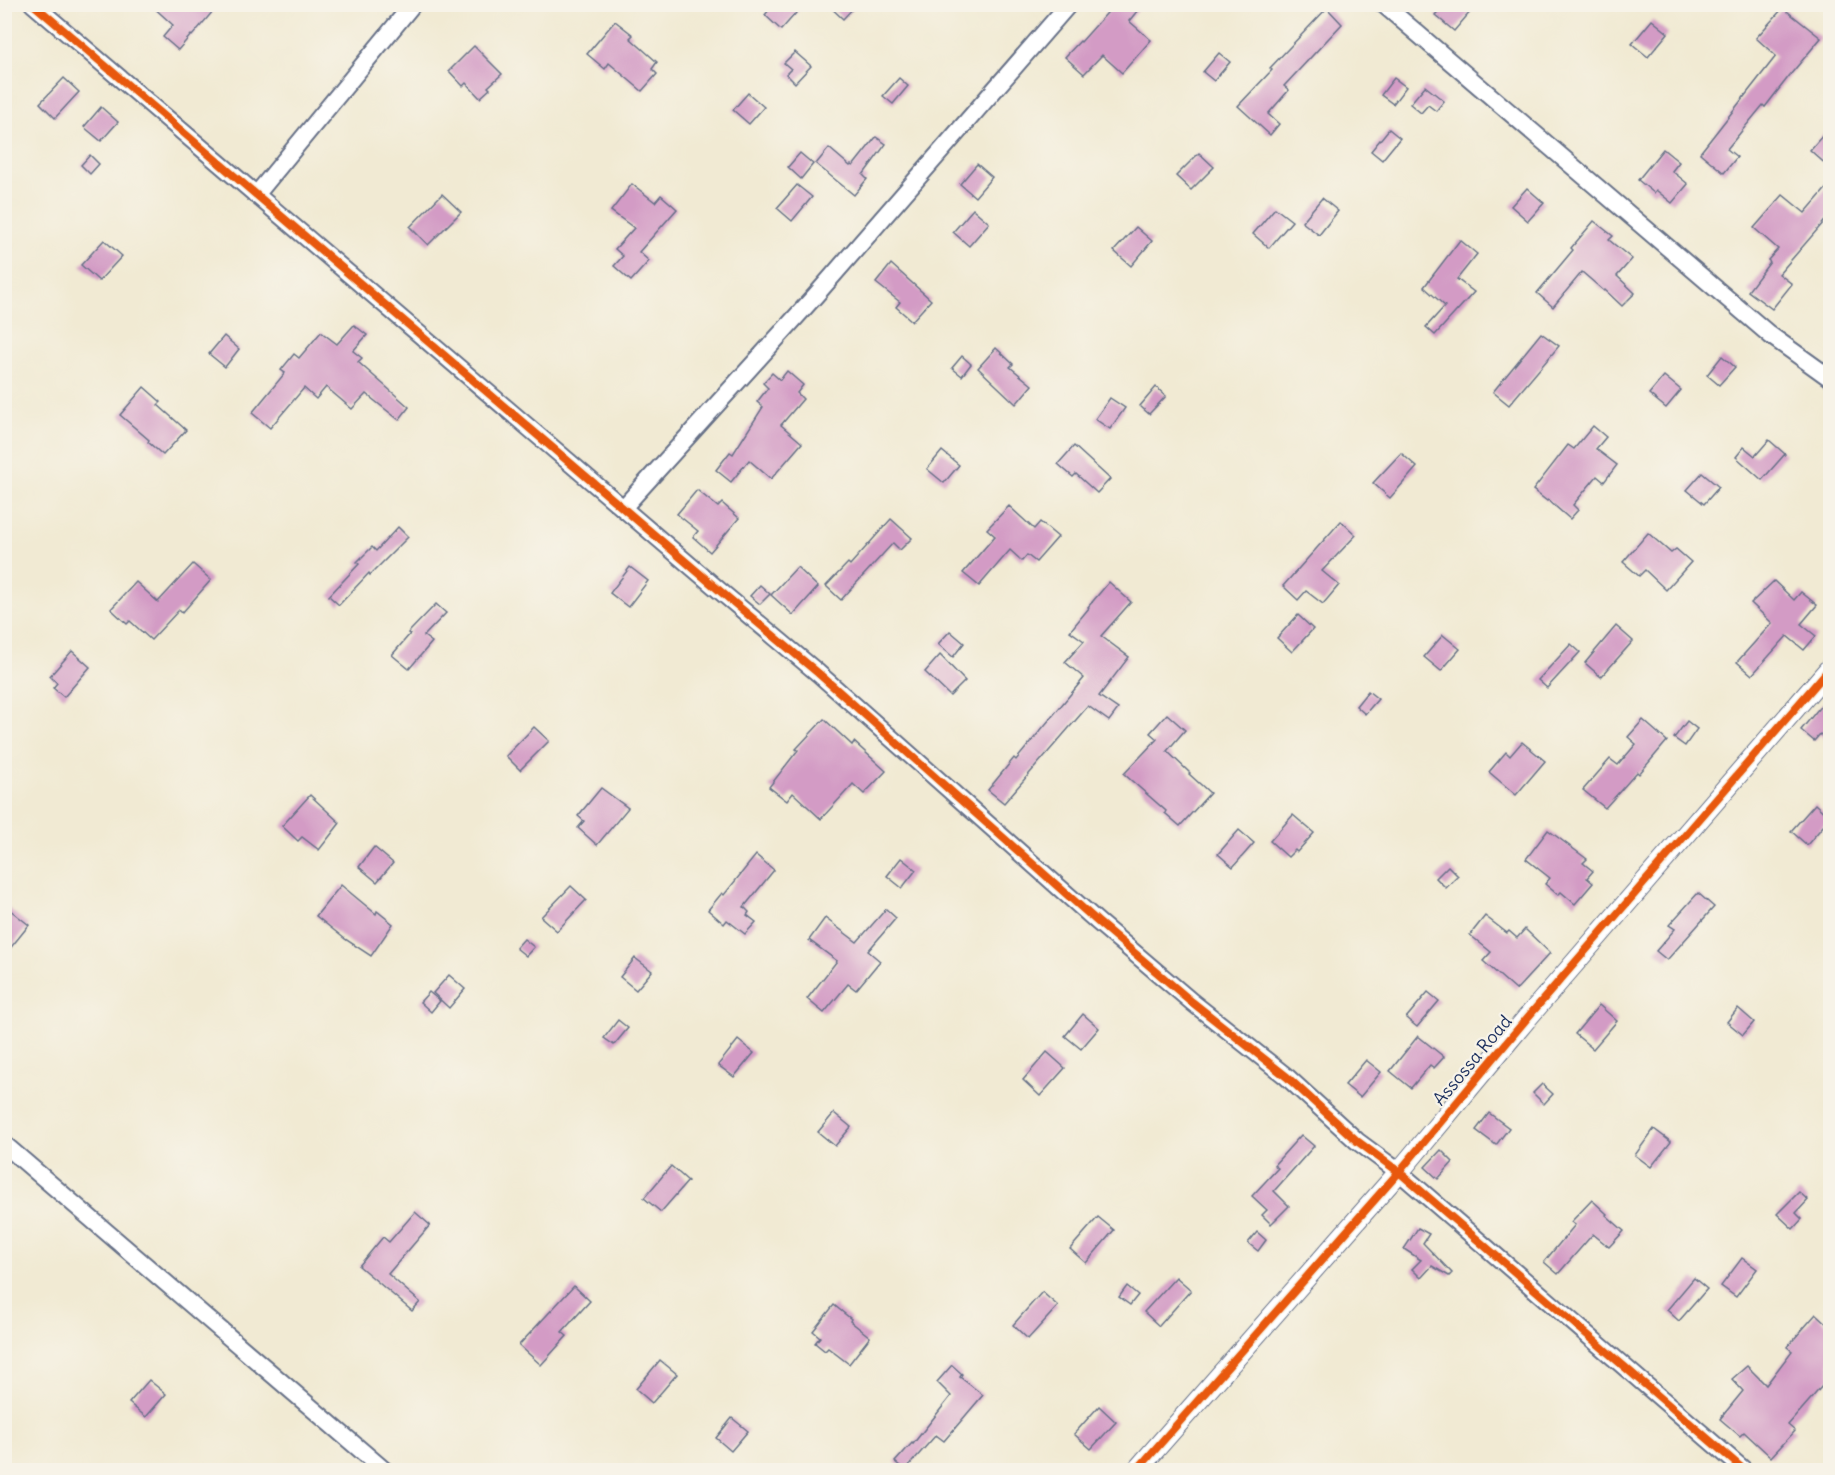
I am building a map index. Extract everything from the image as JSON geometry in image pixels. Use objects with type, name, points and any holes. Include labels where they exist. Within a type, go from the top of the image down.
[{"type":"street","points":[[33,4],[818,673],[1098,922],[1192,1002],[1287,1077],[1357,1141],[1399,1172],[1744,1470]]},
{"type":"street","points":[[256,195],[413,4]]},
{"type":"street","points":[[623,508],[815,296],[1069,4]]},
{"type":"street","points":[[1383,4],[1770,335],[1830,378]]},
{"type":"street","name":"Assossa Road","points":[[1137,1470],[1399,1172],[1535,1008],[1830,668]]},
{"type":"street","points":[[4,1144],[384,1470]]},
{"type":"building","points":[[150,4],[219,4],[178,50],[163,37],[173,25]]},
{"type":"building","points":[[774,4],[804,4],[781,30],[765,15]]},
{"type":"building","points":[[827,4],[857,4],[843,19]]},
{"type":"building","points":[[1115,4],[1143,4],[1129,21],[1151,40],[1122,73],[1102,55],[1084,74],[1065,57]]},
{"type":"building","points":[[1445,4],[1477,4],[1454,31],[1435,15]]},
{"type":"building","points":[[1327,8],[1342,24],[1284,86],[1289,90],[1268,114],[1279,124],[1270,135],[1238,106],[1272,70],[1270,68]]},
{"type":"building","points":[[1783,8],[1821,38],[1765,107],[1763,105],[1727,149],[1737,157],[1724,173],[1700,153],[1776,56],[1756,38]]},
{"type":"building","points":[[1652,20],[1668,33],[1648,57],[1632,44]]},
{"type":"building","points":[[615,21],[633,35],[630,38],[657,62],[652,69],[657,74],[642,91],[609,63],[605,69],[587,54]]},
{"type":"building","points":[[474,46],[502,74],[480,98],[466,83],[463,86],[449,71]]},
{"type":"building","points":[[795,52],[811,66],[795,83],[786,74],[791,69],[784,63]]},
{"type":"building","points":[[1219,53],[1230,62],[1214,81],[1203,72]]},
{"type":"building","points":[[64,78],[79,92],[55,118],[40,103]]},
{"type":"building","points":[[899,78],[908,86],[893,104],[883,96]]},
{"type":"building","points":[[1394,78],[1406,87],[1393,104],[1381,95]]},
{"type":"building","points":[[1425,86],[1444,101],[1436,111],[1428,105],[1421,113],[1410,104]]},
{"type":"building","points":[[748,93],[764,107],[749,124],[733,110]]},
{"type":"building","points":[[101,107],[118,122],[101,141],[84,127]]},
{"type":"building","points":[[1830,127],[1830,168],[1810,150]]},
{"type":"building","points":[[1389,129],[1400,138],[1382,160],[1371,151]]},
{"type":"building","points":[[876,137],[886,144],[863,175],[867,179],[854,195],[816,164],[829,148],[853,166]]},
{"type":"building","points":[[1663,149],[1679,162],[1672,171],[1688,184],[1672,203],[1656,190],[1654,193],[1638,180]]},
{"type":"building","points":[[800,153],[813,164],[801,179],[788,167]]},
{"type":"building","points":[[1199,153],[1214,167],[1191,190],[1176,176]]},
{"type":"building","points":[[90,155],[99,164],[90,174],[81,165]]},
{"type":"building","points":[[977,164],[992,177],[975,197],[960,184]]},
{"type":"building","points":[[632,184],[655,202],[661,195],[677,209],[639,252],[649,261],[631,281],[614,266],[623,256],[615,249],[634,228],[611,211]]},
{"type":"building","points":[[1830,184],[1830,215],[1779,274],[1792,284],[1772,309],[1748,291],[1778,249],[1754,228],[1783,195],[1805,213]]},
{"type":"building","points":[[797,185],[812,197],[792,221],[777,208]]},
{"type":"building","points":[[1527,188],[1544,203],[1528,221],[1511,206]]},
{"type":"building","points":[[442,194],[461,212],[428,245],[410,227]]},
{"type":"building","points":[[1322,198],[1338,211],[1319,235],[1302,222]]},
{"type":"building","points":[[1275,208],[1292,221],[1269,248],[1253,234]]},
{"type":"building","points":[[973,209],[989,223],[969,246],[953,232]]},
{"type":"building","points":[[1594,221],[1613,236],[1609,240],[1632,259],[1617,276],[1635,293],[1622,306],[1582,272],[1553,307],[1537,293]]},
{"type":"building","points":[[1136,227],[1152,241],[1131,266],[1114,251]]},
{"type":"building","points":[[104,240],[122,256],[99,281],[81,265]]},
{"type":"building","points":[[1460,240],[1477,254],[1457,279],[1474,292],[1435,335],[1426,327],[1445,306],[1424,287]]},
{"type":"building","points":[[891,264],[931,300],[912,321],[896,307],[900,302],[876,283]]},
{"type":"building","points":[[354,325],[367,335],[353,351],[362,358],[358,362],[409,407],[399,420],[366,394],[352,409],[326,387],[316,399],[304,388],[270,428],[252,413],[285,373],[281,370],[294,354],[299,358],[321,332],[337,344]]},
{"type":"building","points":[[1541,333],[1559,346],[1509,405],[1493,392]]},
{"type":"building","points":[[224,336],[239,349],[225,367],[209,354]]},
{"type":"building","points":[[996,348],[1013,364],[1010,367],[1032,385],[1016,404],[978,368]]},
{"type":"building","points":[[962,356],[971,364],[962,376],[952,368]]},
{"type":"building","points":[[1722,356],[1735,367],[1719,385],[1707,375]]},
{"type":"building","points":[[787,371],[803,385],[797,393],[803,399],[781,425],[802,443],[771,479],[749,460],[731,482],[716,470],[730,452],[733,454],[763,407],[757,402],[768,388],[763,383],[772,373],[780,380]]},
{"type":"building","points":[[1664,376],[1681,390],[1666,408],[1649,394]]},
{"type":"building","points":[[144,387],[161,402],[158,405],[186,430],[163,455],[120,415]]},
{"type":"building","points":[[1156,387],[1166,396],[1149,414],[1140,406]]},
{"type":"building","points":[[1110,398],[1125,408],[1110,429],[1095,419]]},
{"type":"building","points":[[1593,426],[1606,437],[1596,449],[1617,465],[1604,482],[1597,476],[1573,505],[1578,510],[1570,519],[1533,490],[1568,445],[1574,449]]},
{"type":"building","points":[[1769,440],[1785,454],[1762,480],[1736,457],[1744,447],[1755,456]]},
{"type":"building","points":[[1074,446],[1110,479],[1097,493],[1076,474],[1073,477],[1058,464]]},
{"type":"building","points":[[942,451],[959,465],[944,483],[927,469]]},
{"type":"building","points":[[1401,453],[1417,467],[1390,498],[1373,483]]},
{"type":"building","points":[[1702,473],[1719,487],[1704,504],[1687,490]]},
{"type":"building","points":[[697,490],[718,507],[722,503],[739,518],[710,552],[693,537],[698,531],[677,514]]},
{"type":"building","points":[[1009,506],[1034,529],[1040,522],[1058,537],[1036,562],[1027,555],[1022,561],[1010,550],[979,586],[963,573],[995,536],[987,529]]},
{"type":"building","points":[[891,519],[912,538],[900,550],[893,543],[841,600],[826,586],[848,563],[850,565]]},
{"type":"building","points":[[1341,521],[1356,535],[1322,571],[1339,585],[1323,604],[1306,591],[1298,600],[1283,586]]},
{"type":"building","points":[[398,527],[408,537],[339,605],[329,596],[372,547],[376,551]]},
{"type":"building","points":[[1648,533],[1671,553],[1676,549],[1691,562],[1666,590],[1645,570],[1639,576],[1623,562]]},
{"type":"building","points":[[193,564],[211,580],[182,613],[179,610],[151,640],[130,621],[127,624],[111,609],[136,582],[158,602]]},
{"type":"building","points":[[630,567],[648,581],[628,607],[610,593]]},
{"type":"building","points":[[797,567],[818,587],[793,615],[771,595]]},
{"type":"building","points":[[1774,581],[1794,600],[1801,592],[1817,605],[1801,624],[1816,636],[1804,650],[1787,636],[1752,675],[1737,662],[1772,623],[1751,603]]},
{"type":"building","points":[[1109,582],[1131,602],[1101,636],[1129,657],[1099,696],[1118,709],[1109,721],[1088,706],[1004,803],[988,790],[1084,678],[1065,662],[1084,641],[1070,631]]},
{"type":"building","points":[[760,585],[770,594],[760,604],[750,596]]},
{"type":"building","points":[[436,604],[446,613],[424,636],[432,642],[409,669],[392,655],[410,634],[408,633]]},
{"type":"building","points":[[1298,615],[1313,629],[1292,652],[1277,638]]},
{"type":"building","points":[[1616,626],[1633,641],[1601,677],[1585,663]]},
{"type":"building","points":[[950,631],[964,643],[953,657],[938,644]]},
{"type":"building","points":[[1443,635],[1460,649],[1441,671],[1424,657]]},
{"type":"building","points":[[1571,644],[1580,652],[1547,688],[1538,680]]},
{"type":"building","points":[[72,651],[90,667],[64,697],[53,688],[57,683],[50,676]]},
{"type":"building","points":[[940,655],[965,681],[950,696],[925,672]]},
{"type":"building","points":[[1368,691],[1378,699],[1365,714],[1356,706]]},
{"type":"building","points":[[1823,703],[1830,709],[1830,742],[1820,734],[1814,741],[1801,730]]},
{"type":"building","points":[[1167,714],[1185,730],[1167,751],[1210,793],[1180,826],[1124,774],[1157,739],[1150,733]]},
{"type":"building","points":[[824,719],[852,745],[854,742],[886,771],[864,794],[853,784],[821,819],[793,793],[787,801],[769,787],[798,750],[796,749]]},
{"type":"building","points":[[1643,720],[1667,741],[1639,774],[1637,772],[1605,808],[1583,790],[1610,759],[1618,765],[1636,744],[1628,737]]},
{"type":"building","points":[[1687,721],[1697,729],[1685,746],[1674,738]]},
{"type":"building","points":[[534,727],[549,741],[520,770],[506,756]]},
{"type":"building","points":[[1522,742],[1545,761],[1516,795],[1489,772],[1506,752],[1510,756]]},
{"type":"building","points":[[601,788],[628,808],[597,845],[578,828],[584,821],[578,816]]},
{"type":"building","points":[[310,795],[340,823],[319,850],[302,837],[298,841],[282,826]]},
{"type":"building","points":[[1815,804],[1830,818],[1807,845],[1791,831]]},
{"type":"building","points":[[1293,815],[1314,833],[1297,852],[1295,850],[1288,857],[1270,841]]},
{"type":"building","points":[[1239,830],[1254,843],[1233,867],[1218,854]]},
{"type":"building","points":[[1548,830],[1587,859],[1583,863],[1593,871],[1587,878],[1593,883],[1575,904],[1561,892],[1558,895],[1545,884],[1550,878],[1526,859]]},
{"type":"building","points":[[374,847],[393,863],[377,882],[359,867]]},
{"type":"building","points":[[756,855],[774,870],[744,907],[749,912],[747,915],[756,922],[745,934],[727,920],[724,924],[708,910],[722,893],[724,895]]},
{"type":"building","points":[[901,858],[916,870],[902,888],[887,876]]},
{"type":"building","points":[[1448,866],[1458,876],[1446,888],[1436,878]]},
{"type":"building","points":[[341,885],[376,914],[377,911],[393,924],[371,956],[316,916]]},
{"type":"building","points":[[571,886],[586,900],[557,931],[541,917]]},
{"type":"building","points":[[1698,893],[1714,907],[1667,960],[1656,951],[1675,929],[1669,925]]},
{"type":"building","points":[[4,905],[29,925],[4,956]]},
{"type":"building","points":[[886,909],[896,918],[868,951],[880,961],[856,990],[848,984],[824,1013],[807,999],[837,961],[809,940],[825,918],[857,942]]},
{"type":"building","points":[[1485,916],[1517,938],[1525,929],[1550,953],[1516,990],[1483,961],[1491,952],[1470,935]]},
{"type":"building","points":[[524,939],[534,947],[526,956],[516,948]]},
{"type":"building","points":[[635,958],[652,971],[636,990],[620,977]]},
{"type":"building","points":[[449,975],[465,989],[449,1008],[433,993]]},
{"type":"building","points":[[429,992],[440,1001],[431,1012],[420,1002]]},
{"type":"building","points":[[1428,992],[1439,1001],[1417,1027],[1406,1018]]},
{"type":"building","points":[[1599,1005],[1617,1021],[1593,1049],[1575,1034]]},
{"type":"building","points":[[1738,1008],[1754,1022],[1743,1035],[1727,1022]]},
{"type":"building","points":[[1083,1014],[1099,1028],[1081,1049],[1065,1036]]},
{"type":"building","points":[[618,1020],[628,1028],[614,1045],[604,1038]]},
{"type":"building","points":[[1418,1036],[1444,1057],[1434,1068],[1430,1065],[1411,1088],[1390,1071]]},
{"type":"building","points":[[738,1040],[754,1053],[734,1077],[718,1065]]},
{"type":"building","points":[[1047,1052],[1065,1068],[1040,1096],[1023,1080]]},
{"type":"building","points":[[1366,1060],[1381,1072],[1360,1097],[1345,1085]]},
{"type":"building","points":[[1542,1084],[1553,1094],[1544,1104],[1533,1093]]},
{"type":"building","points":[[834,1113],[851,1127],[835,1146],[818,1132]]},
{"type":"building","points":[[1489,1113],[1509,1128],[1496,1145],[1476,1130]]},
{"type":"building","points":[[1654,1129],[1671,1142],[1651,1167],[1635,1155]]},
{"type":"building","points":[[1301,1135],[1314,1146],[1274,1191],[1289,1206],[1271,1224],[1262,1215],[1267,1210],[1252,1196],[1278,1168],[1274,1165]]},
{"type":"building","points":[[1441,1150],[1453,1162],[1438,1179],[1425,1167]]},
{"type":"building","points":[[671,1166],[688,1181],[661,1212],[644,1198]]},
{"type":"building","points":[[1799,1192],[1808,1200],[1796,1213],[1802,1219],[1793,1229],[1777,1214]]},
{"type":"building","points":[[1592,1200],[1624,1231],[1609,1247],[1593,1234],[1558,1274],[1544,1262],[1575,1225],[1571,1222]]},
{"type":"building","points":[[415,1212],[430,1225],[388,1274],[420,1302],[412,1311],[359,1266],[383,1237],[389,1242]]},
{"type":"building","points":[[1098,1217],[1114,1230],[1086,1263],[1070,1249]]},
{"type":"building","points":[[1418,1228],[1429,1234],[1423,1243],[1452,1273],[1449,1276],[1432,1266],[1421,1278],[1412,1269],[1421,1260],[1404,1249]]},
{"type":"building","points":[[1257,1232],[1266,1240],[1258,1251],[1248,1243]]},
{"type":"building","points":[[1742,1258],[1757,1269],[1736,1297],[1721,1286]]},
{"type":"building","points":[[1176,1277],[1191,1290],[1159,1326],[1144,1312]]},
{"type":"building","points":[[1694,1278],[1707,1289],[1679,1321],[1667,1310]]},
{"type":"building","points":[[574,1286],[590,1301],[562,1332],[567,1336],[541,1365],[519,1345]]},
{"type":"building","points":[[1127,1286],[1138,1295],[1130,1305],[1119,1297]]},
{"type":"building","points":[[1042,1292],[1058,1306],[1028,1339],[1013,1325]]},
{"type":"building","points":[[834,1305],[870,1337],[849,1364],[828,1348],[825,1351],[815,1343],[820,1337],[813,1331]]},
{"type":"building","points":[[1816,1314],[1830,1327],[1830,1377],[1788,1425],[1795,1431],[1771,1457],[1744,1432],[1740,1436],[1720,1419],[1743,1391],[1732,1379],[1747,1366],[1766,1385],[1792,1351],[1787,1347]]},
{"type":"building","points":[[660,1360],[677,1374],[652,1403],[636,1389]]},
{"type":"building","points":[[952,1365],[962,1374],[960,1377],[983,1395],[944,1441],[936,1435],[905,1470],[895,1462],[913,1444],[951,1396],[937,1382]]},
{"type":"building","points":[[149,1380],[166,1394],[146,1417],[129,1403]]},
{"type":"building","points":[[1099,1406],[1116,1422],[1091,1449],[1074,1434]]},
{"type":"building","points":[[732,1418],[748,1431],[731,1451],[716,1438]]},
{"type":"cycle path","points":[[33,4],[818,673],[1098,922],[1192,1002],[1287,1077],[1357,1141],[1399,1172],[1744,1470]]},
{"type":"cycle path","points":[[1137,1470],[1399,1172],[1528,1017],[1830,668]]}]
